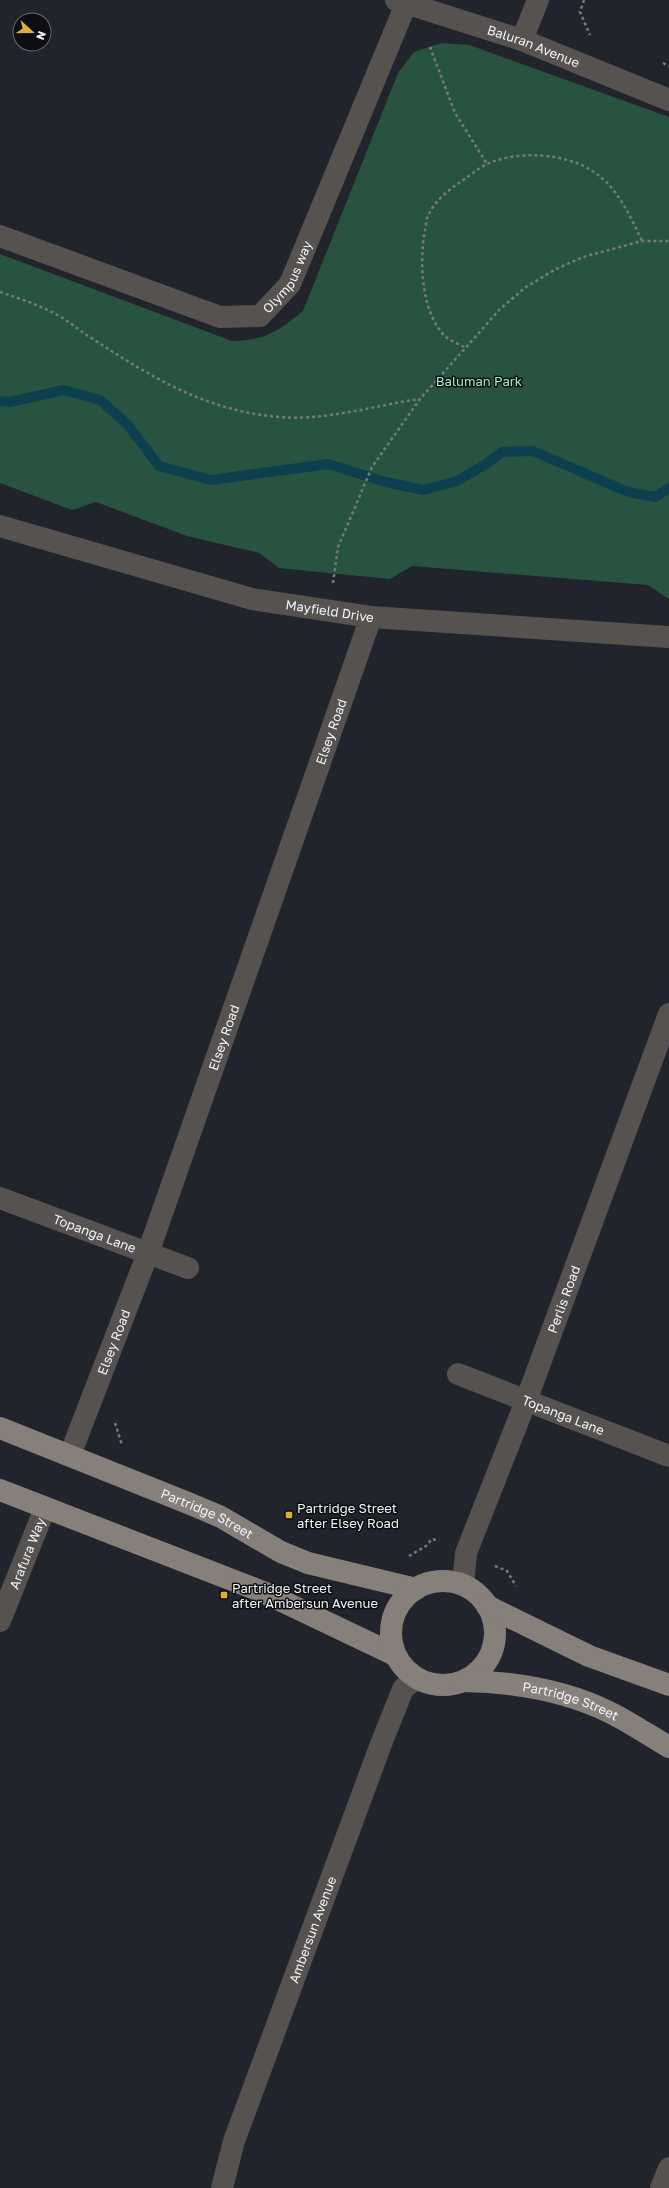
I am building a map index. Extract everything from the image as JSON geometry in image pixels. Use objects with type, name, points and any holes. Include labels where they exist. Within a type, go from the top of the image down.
[{"type":"main road","name":"Partridge Street","points":[[0,1428],[221,1517],[281,1552],[308,1563],[416,1588]]},
{"type":"main road","points":[[0,1490],[263,1592],[395,1655]]},
{"type":"main road","points":[[439,1581],[463,1585],[483,1600],[487,1606],[494,1622],[494,1645],[483,1667],[464,1682],[436,1686],[416,1678],[404,1668],[395,1655],[391,1639],[392,1622],[403,1599],[416,1588],[439,1581]]},
{"type":"main road","points":[[487,1606],[589,1656],[669,1685]]},
{"type":"main road","name":"Partridge Street","points":[[464,1682],[489,1682],[563,1694],[612,1713],[669,1747]]},
{"type":"street","points":[[522,40],[538,0]]},
{"type":"street","name":"Baluran Avenue","points":[[401,2],[522,40],[669,100]]},
{"type":"street","name":"Olympus way","points":[[0,236],[220,317],[260,316],[290,284],[401,2]]},
{"type":"street","name":"Mayfield Drive","points":[[0,526],[252,599],[371,617],[669,637]]},
{"type":"street","name":"Elsey Road","points":[[70,1455],[148,1253],[371,617]]},
{"type":"street","name":"Perlis Road","points":[[463,1585],[466,1553],[526,1401],[669,1014]]},
{"type":"street","name":"Topanga Lane","points":[[0,1198],[188,1268]]},
{"type":"street","name":"Topanga Lane","points":[[458,1374],[669,1456]]},
{"type":"street","name":"Arafura Way","points":[[0,1622],[45,1508]]},
{"type":"street","name":"Ambersun Avenue","points":[[222,2188],[234,2141],[381,1744],[403,1689],[416,1678]]},
{"type":"street","points":[[661,2188],[669,2168]]},
{"type":"path","points":[[584,0],[580,12],[590,36]]},
{"type":"path","points":[[430,47],[455,113],[487,164]]},
{"type":"path","points":[[662,63],[669,66]]},
{"type":"path","points":[[464,348],[446,337],[434,320],[426,298],[422,272],[423,243],[428,216],[446,192],[487,164],[505,160],[548,155],[575,161],[595,173],[613,189],[625,207],[642,240]]},
{"type":"path","points":[[333,585],[338,546],[372,467],[420,399],[500,309],[526,287],[583,256],[642,240],[669,241]]},
{"type":"path","points":[[0,292],[60,317],[155,378],[201,400],[229,408],[280,417],[303,417],[329,415],[420,399]]},
{"type":"path","points":[[93,1395],[110,1402],[118,1438],[126,1450]]},
{"type":"path","points":[[406,1557],[426,1546],[432,1539],[507,1571],[518,1589]]},
{"type":"green space","name":"Baluman Park","points":[[441,43],[469,45],[669,117],[669,599],[648,585],[412,566],[390,579],[279,568],[259,553],[187,536],[96,502],[72,510],[0,483],[0,254],[232,341],[243,341],[270,334],[303,311],[398,73],[414,52]]},
{"type":"waterway","points":[[0,401],[10,402],[63,390],[100,400],[128,425],[159,466],[211,480],[328,464],[382,481],[423,490],[457,481],[486,464],[502,452],[533,451],[628,492],[655,497],[669,488]]},
{"type":"place","name":"Partridge Street after Elsey Road","points":[[289,1515]]},
{"type":"place","name":"Partridge Street after Ambersun Avenue","points":[[224,1595]]}]
